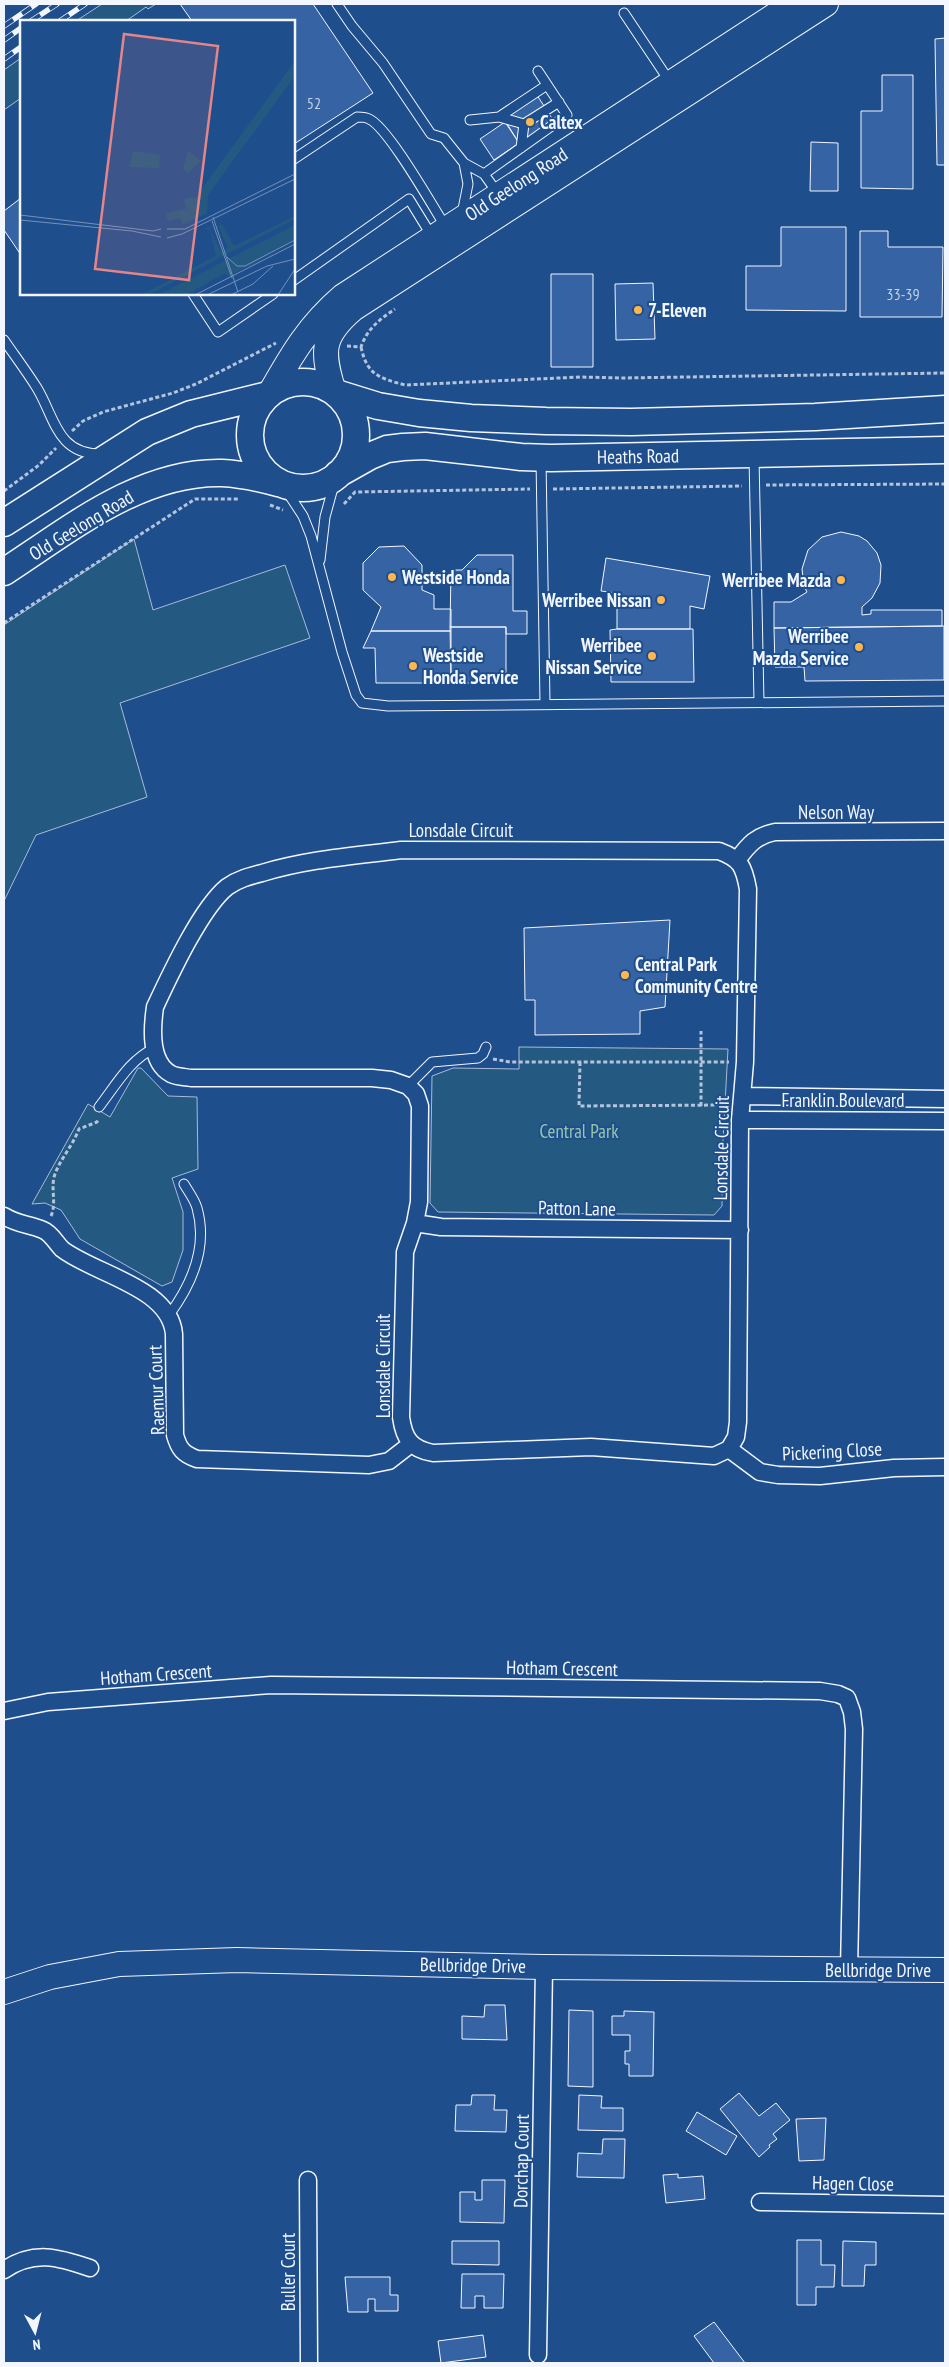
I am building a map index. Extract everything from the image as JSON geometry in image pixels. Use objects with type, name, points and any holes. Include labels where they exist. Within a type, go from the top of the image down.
[{"type":"main road","points":[[4,523],[122,446],[147,432],[180,418],[269,394],[291,383],[302,382],[324,386],[335,393],[348,407],[356,433],[354,451],[345,468],[337,476],[316,487],[274,489],[267,475],[259,466],[250,441],[250,428],[253,416],[259,404],[269,394]]},
{"type":"main road","name":"Heaths Road","points":[[335,393],[378,406],[419,413],[472,418],[546,421],[631,422],[815,417],[945,409]]},
{"type":"main road","name":"Heaths Road","points":[[337,476],[375,454],[403,447],[425,446],[541,457],[945,450]]},
{"type":"main road","name":"Old Geelong Road","points":[[4,572],[108,506],[134,492],[163,482],[193,475],[220,473],[274,489]]},
{"type":"street","name":"Old Geelong Road","points":[[269,394],[299,343],[323,313],[343,296],[500,205],[643,113],[676,91],[792,4]]},
{"type":"street","name":"Old Geelong Road","points":[[676,91],[826,4]]},
{"type":"street","name":"Old Geelong Road","points":[[335,393],[325,352],[329,336],[336,325],[353,309],[448,234]]},
{"type":"street","name":"Nelson Way","points":[[738,860],[750,843],[761,835],[775,832],[945,831]]},
{"type":"street","name":"Lonsdale Circuit","points":[[411,1444],[403,1430],[401,1417],[404,1252],[415,1222],[419,1202],[420,1106],[416,1094],[408,1086],[391,1080],[372,1078],[191,1078],[173,1075],[162,1067],[157,1059],[155,1048],[153,1021],[155,1007],[165,986],[217,896],[240,879],[296,863],[401,850],[694,850],[719,851],[738,860],[745,872],[748,889],[745,1062],[741,1107],[738,1422],[736,1437],[729,1448]]},
{"type":"street","name":"Franklin Boulevard","points":[[741,1107],[890,1098],[945,1099]]},
{"type":"street","points":[[890,1098],[890,1121]]},
{"type":"street","name":"Franklin Boulevard","points":[[741,1107],[890,1121],[945,1120]]},
{"type":"street","points":[[4,1216],[17,1224],[45,1230],[63,1249],[147,1295],[169,1315]]},
{"type":"street","name":"Patton Lane","points":[[415,1222],[441,1227],[740,1230]]},
{"type":"street","name":"Raemur Court","points":[[169,1315],[173,1324],[174,1334],[175,1435],[179,1448],[186,1455],[196,1459],[369,1465],[389,1461],[411,1444]]},
{"type":"street","points":[[411,1444],[421,1450],[433,1453],[591,1447],[714,1456],[729,1448]]},
{"type":"street","name":"Pickering Close","points":[[729,1448],[760,1472],[778,1475],[820,1476],[894,1468],[945,1467]]},
{"type":"street","name":"Hotham Crescent","points":[[4,1710],[48,1702],[271,1685],[820,1691],[838,1694],[847,1698],[852,1712],[854,1729],[849,1970]]},
{"type":"street","name":"Bellbridge Drive","points":[[4,1992],[50,1977],[119,1964],[237,1960],[544,1967],[945,1970]]},
{"type":"street","name":"Dorchap Court","points":[[538,2355],[544,1967]]},
{"type":"street","name":"Buller Court","points":[[308,2180],[309,2363]]},
{"type":"street","name":"Hagen Close","points":[[760,2202],[945,2205]]},
{"type":"street","points":[[4,2270],[16,2262],[41,2257],[60,2258],[90,2268]]},
{"type":"lane","points":[[337,4],[352,26],[383,62],[431,134],[444,138],[464,163],[484,174],[500,205]]},
{"type":"lane","points":[[624,13],[676,91]]},
{"type":"lane","points":[[484,174],[567,115],[538,71]]},
{"type":"lane","points":[[499,117],[547,85]]},
{"type":"lane","points":[[470,120],[499,117],[524,124],[559,102]]},
{"type":"lane","points":[[295,158],[357,117],[369,119],[381,129],[398,152],[448,234]]},
{"type":"lane","points":[[521,148],[524,124]]},
{"type":"lane","points":[[448,234],[468,184],[464,163]]},
{"type":"lane","points":[[295,279],[409,198],[448,234]]},
{"type":"lane","points":[[194,295],[218,332],[272,295]]},
{"type":"lane","points":[[4,340],[38,389],[64,440],[76,449],[94,454],[102,454],[122,446]]},
{"type":"lane","points":[[754,454],[759,702]]},
{"type":"lane","points":[[541,457],[545,703]]},
{"type":"lane","points":[[319,567],[326,511],[337,476]]},
{"type":"lane","points":[[274,489],[300,511],[311,536],[342,652],[356,695],[362,703],[374,706],[545,703],[945,701]]},
{"type":"lane","points":[[100,1107],[133,1062],[142,1053],[155,1048]]},
{"type":"lane","points":[[408,1086],[432,1062],[478,1058],[485,1050]]},
{"type":"lane","points":[[169,1315],[183,1296],[200,1256],[197,1207],[184,1184]]},
{"type":"path","points":[[361,347],[369,369],[384,379],[405,385],[581,377],[945,373]]},
{"type":"path","points":[[326,511],[337,510],[355,492],[945,484]]},
{"type":"path","points":[[274,489],[287,512],[300,511]]},
{"type":"path","points":[[4,623],[195,499],[243,498]]},
{"type":"path","points":[[701,1031],[701,1106]]},
{"type":"path","points":[[485,1050],[495,1060],[510,1062],[745,1062]]},
{"type":"path","points":[[580,1062],[579,1106],[741,1107]]},
{"type":"path","points":[[45,1230],[53,1211],[53,1182],[56,1172],[79,1129],[97,1122],[100,1115],[100,1107]]},
{"type":"green space","points":[[102,4],[156,4],[148,9],[146,7],[127,20],[78,20]]},
{"type":"green space","points":[[20,59],[20,99],[4,110],[4,70]]},
{"type":"green space","points":[[134,539],[153,610],[285,565],[310,638],[120,703],[147,797],[36,835],[4,901],[4,625]]},
{"type":"green space","name":"Central Park","points":[[519,1047],[728,1049],[722,1206],[714,1215],[438,1212],[430,1203],[432,1076],[453,1068],[519,1069]]},
{"type":"green space","points":[[138,1068],[141,1068],[168,1096],[197,1097],[198,1169],[172,1178],[183,1212],[183,1250],[172,1282],[162,1286],[80,1239],[61,1210],[45,1203],[32,1204],[88,1104],[110,1117]]},
{"type":"building","points":[[180,4],[313,4],[373,93],[295,143],[295,20],[191,20]]},
{"type":"building","points":[[945,38],[945,165],[937,165],[935,39]]},
{"type":"building","points":[[882,75],[913,75],[913,189],[861,188],[861,111],[882,111]]},
{"type":"building","points":[[533,89],[557,126],[519,143],[499,111]]},
{"type":"building","points":[[505,122],[519,143],[494,160],[480,139]]},
{"type":"building","points":[[811,142],[838,143],[838,191],[810,191]]},
{"type":"building","points":[[20,199],[20,254],[4,230],[4,211]]},
{"type":"building","points":[[781,227],[846,227],[846,311],[746,310],[746,266],[781,266]]},
{"type":"building","points":[[860,231],[888,231],[888,247],[943,247],[942,317],[860,317]]},
{"type":"building","points":[[551,274],[593,274],[593,367],[551,367]]},
{"type":"building","points":[[653,283],[655,339],[616,340],[615,284]]},
{"type":"building","name":"Werribee Mazda","points":[[841,532],[859,536],[867,541],[877,553],[881,565],[880,583],[872,598],[862,607],[862,615],[871,614],[871,610],[942,610],[942,626],[774,628],[774,602],[791,602],[807,592],[804,586],[802,569],[808,550],[822,537]]},
{"type":"building","name":"Westside Honda","points":[[404,546],[422,565],[422,590],[434,595],[434,609],[451,609],[451,631],[371,631],[381,607],[363,590],[363,563],[379,547]]},
{"type":"building","points":[[477,555],[513,555],[513,611],[527,611],[527,634],[506,634],[506,627],[450,627],[451,570],[462,570]]},
{"type":"building","name":"Werribee Nissan","points":[[606,558],[710,576],[704,609],[690,606],[690,629],[617,629],[617,593],[601,591]]},
{"type":"building","name":"Werribee Mazda Service","points":[[944,626],[944,680],[805,681],[804,667],[775,667],[774,628]]},
{"type":"building","points":[[450,627],[506,627],[506,683],[451,683]]},
{"type":"building","name":"Werribee Nissan Service","points":[[693,629],[694,682],[611,682],[610,630]]},
{"type":"building","name":"Westside Honda Service","points":[[371,631],[451,631],[451,683],[376,683],[375,648],[363,648]]},
{"type":"building","points":[[670,920],[665,1007],[640,1011],[640,1034],[535,1035],[535,1000],[525,1000],[524,928]]},
{"type":"building","points":[[485,2005],[505,2005],[507,2040],[462,2039],[462,2016],[484,2017]]},
{"type":"building","points":[[569,2010],[593,2011],[593,2087],[568,2086]]},
{"type":"building","points":[[624,2011],[654,2012],[653,2076],[629,2076],[629,2064],[625,2064],[625,2051],[630,2051],[630,2035],[612,2035],[612,2016],[624,2016]]},
{"type":"building","points":[[739,2093],[759,2116],[776,2103],[790,2120],[773,2134],[777,2139],[759,2157],[720,2109]]},
{"type":"building","points":[[472,2095],[495,2095],[494,2110],[507,2110],[506,2132],[455,2131],[456,2105],[471,2105]]},
{"type":"building","points":[[579,2095],[602,2096],[601,2108],[623,2108],[623,2131],[578,2130]]},
{"type":"building","points":[[697,2112],[737,2136],[726,2155],[686,2131]]},
{"type":"building","points":[[826,2118],[824,2160],[799,2161],[796,2119]]},
{"type":"building","points":[[603,2139],[625,2139],[624,2178],[577,2177],[578,2153],[602,2154]]},
{"type":"building","points":[[678,2174],[678,2178],[703,2176],[705,2199],[666,2203],[663,2175]]},
{"type":"building","points":[[482,2180],[505,2180],[504,2223],[460,2222],[460,2192],[475,2192],[475,2200],[482,2200]]},
{"type":"building","points":[[797,2240],[821,2240],[821,2265],[835,2265],[834,2287],[816,2287],[816,2305],[797,2305]]},
{"type":"building","points":[[452,2241],[499,2241],[499,2265],[452,2264]]},
{"type":"building","points":[[843,2241],[876,2242],[876,2265],[865,2265],[864,2286],[842,2286]]},
{"type":"building","points":[[462,2274],[504,2274],[503,2308],[484,2308],[484,2296],[475,2296],[475,2308],[461,2308]]},
{"type":"building","points":[[345,2277],[390,2277],[390,2295],[398,2295],[398,2311],[375,2311],[375,2299],[368,2299],[368,2312],[348,2312]]},
{"type":"building","points":[[714,2322],[745,2363],[714,2363],[694,2336]]},
{"type":"building","points":[[483,2335],[486,2357],[441,2363],[438,2341]]},
{"type":"railway","points":[[4,26],[36,4]]},
{"type":"railway","points":[[33,20],[57,4]]},
{"type":"railway","points":[[61,20],[85,4]]},
{"type":"railway","points":[[4,40],[20,29]]},
{"type":"railway","points":[[4,59],[20,48]]},
{"type":"place","name":"Caltex","points":[[530,122]]},
{"type":"place","name":"7-Eleven","points":[[638,310]]},
{"type":"place","name":"Westside Honda","points":[[392,577]]},
{"type":"place","name":"Werribee Mazda","points":[[841,580]]},
{"type":"place","name":"Werribee Nissan","points":[[661,600]]},
{"type":"place","name":"Werribee Mazda Service","points":[[859,647]]},
{"type":"place","name":"Werribee Nissan Service","points":[[652,656]]},
{"type":"place","name":"Westside Honda Service","points":[[413,666]]},
{"type":"place","name":"Central Park Community Centre","points":[[625,975]]}]
